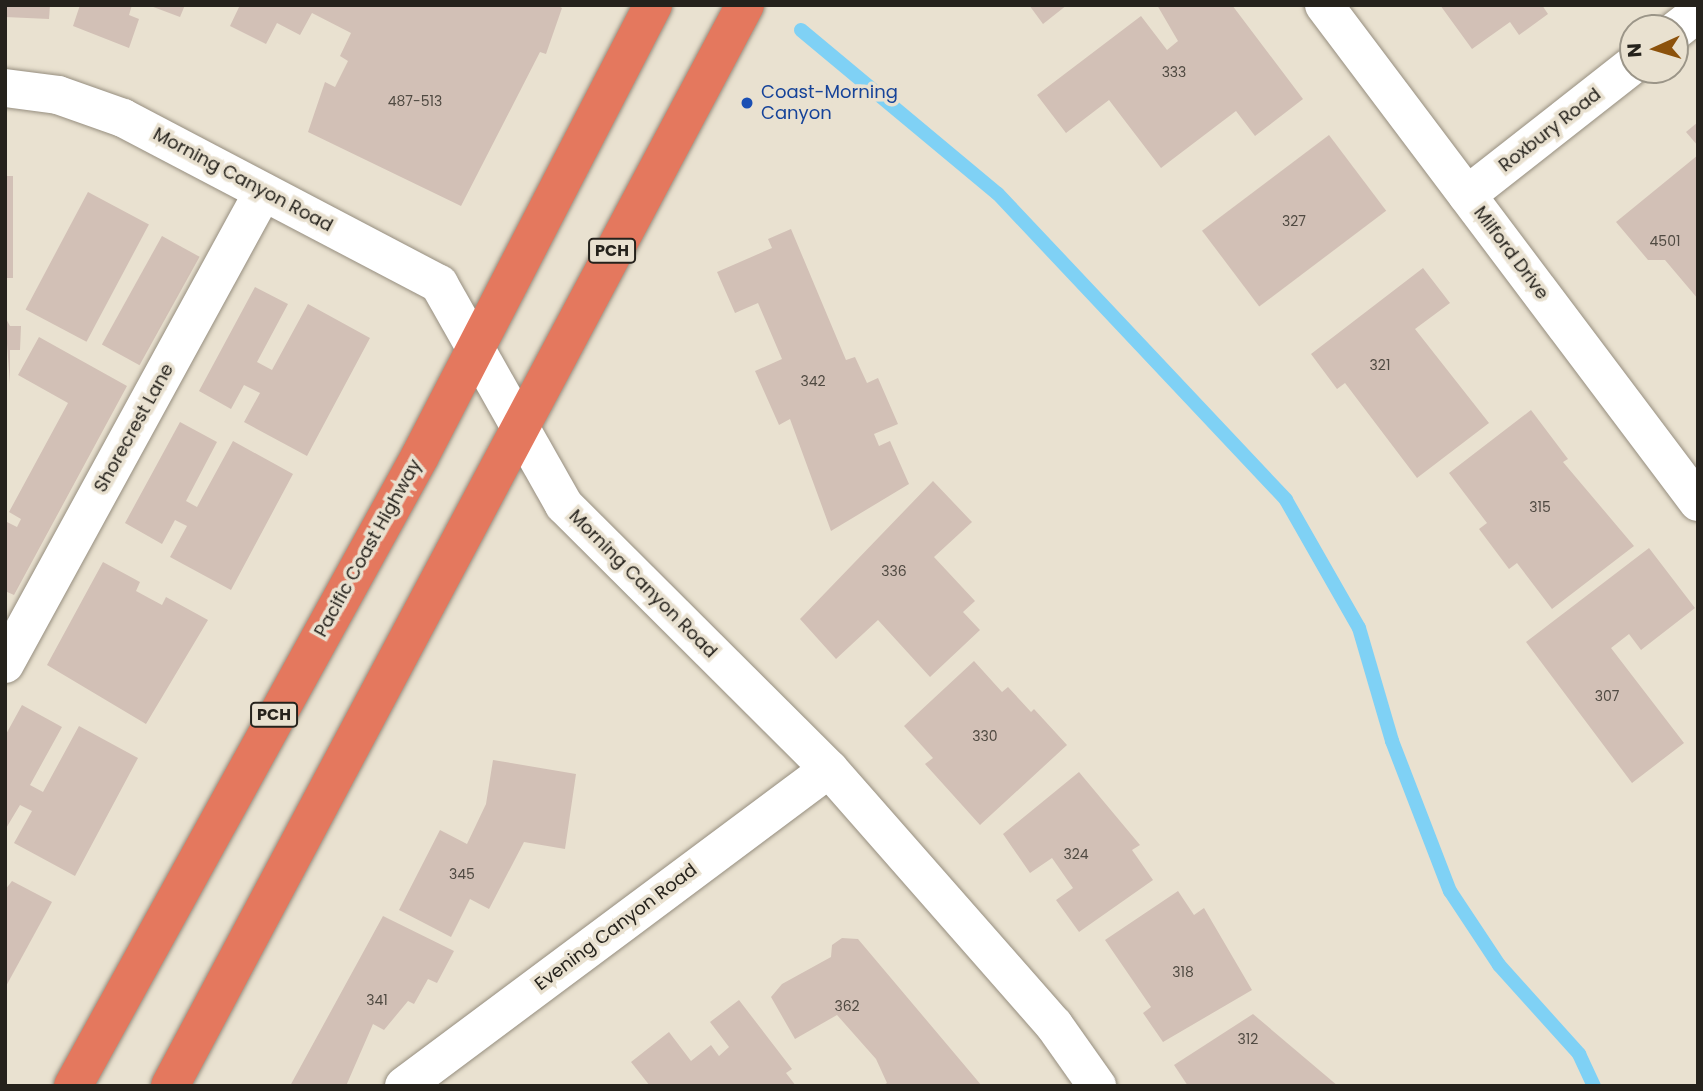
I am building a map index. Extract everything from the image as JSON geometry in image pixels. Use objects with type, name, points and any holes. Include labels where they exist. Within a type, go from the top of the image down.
[{"type":"highway","name":"Pacific Coast Highway","points":[[74,1086],[477,346],[653,5]]},
{"type":"highway","name":"PCH","points":[[170,1086],[519,423],[746,5]]},
{"type":"street","name":"Milford Drive","points":[[1324,5],[1698,502]]},
{"type":"street","name":"Roxbury Road","points":[[1467,195],[1619,76]]},
{"type":"street","name":"Morning Canyon Road","points":[[5,88],[58,94],[123,118],[429,276],[477,346],[564,505],[829,769],[1054,1026],[1097,1086]]},
{"type":"street","name":"Shorecrest Lane","points":[[5,664],[263,192]]},
{"type":"street","name":"Evening Canyon Road","points":[[404,1086],[829,769]]},
{"type":"building","points":[[5,5],[50,5],[49,19],[5,17]]},
{"type":"building","points":[[80,5],[132,5],[129,15],[139,19],[129,48],[73,26]]},
{"type":"building","points":[[148,5],[185,5],[180,17]]},
{"type":"building","points":[[240,5],[557,5],[562,8],[546,54],[540,52],[461,206],[308,132],[325,82],[335,87],[348,61],[340,56],[351,33],[312,13],[300,35],[277,23],[266,44],[230,26]]},
{"type":"building","points":[[1029,5],[1067,5],[1043,24]]},
{"type":"building","points":[[1157,5],[1232,5],[1303,99],[1255,136],[1236,111],[1161,168],[1109,100],[1066,133],[1037,95],[1141,16],[1167,50],[1178,41]]},
{"type":"building","points":[[1440,5],[1542,5],[1548,14],[1519,35],[1510,22],[1472,49]]},
{"type":"building","points":[[1698,122],[1698,146],[1686,132]]},
{"type":"building","points":[[1329,135],[1386,211],[1259,307],[1202,231]]},
{"type":"building","points":[[1698,155],[1698,299],[1665,260],[1648,260],[1616,222]]},
{"type":"building","points":[[5,176],[13,176],[13,278],[5,278]]},
{"type":"building","points":[[88,192],[149,224],[86,342],[26,309]]},
{"type":"building","points":[[791,229],[846,360],[855,357],[867,383],[878,378],[898,424],[874,434],[879,446],[890,441],[909,484],[831,531],[790,419],[779,425],[755,371],[782,359],[758,303],[735,313],[717,272],[772,248],[768,239]]},
{"type":"building","points":[[162,236],[200,257],[139,365],[102,344]]},
{"type":"building","points":[[1423,268],[1450,303],[1415,329],[1489,423],[1417,478],[1345,383],[1337,389],[1311,354]]},
{"type":"building","points":[[255,287],[288,304],[257,362],[272,370],[308,304],[370,338],[307,456],[244,422],[260,393],[244,385],[231,409],[199,391]]},
{"type":"building","points":[[5,317],[10,326],[21,326],[20,350],[10,350],[10,384]]},
{"type":"building","points":[[39,337],[127,386],[14,595],[5,591],[5,521],[17,527],[21,519],[9,512],[68,403],[18,375]]},
{"type":"building","points":[[1531,410],[1568,459],[1563,462],[1634,546],[1552,609],[1517,563],[1509,569],[1479,529],[1487,523],[1449,473]]},
{"type":"building","points":[[180,422],[217,442],[186,501],[197,507],[233,441],[293,474],[231,590],[170,557],[187,526],[175,520],[162,544],[125,523]]},
{"type":"building","points":[[933,481],[972,522],[934,557],[975,601],[963,612],[980,630],[930,677],[878,620],[836,659],[800,619]]},
{"type":"building","points":[[1649,548],[1695,608],[1641,650],[1629,634],[1611,648],[1684,743],[1632,783],[1526,642]]},
{"type":"building","points":[[103,562],[140,582],[136,591],[162,605],[166,597],[208,620],[146,724],[47,665]]},
{"type":"building","points":[[974,661],[1002,692],[1008,687],[1031,712],[1034,709],[1067,745],[980,825],[925,764],[933,758],[904,726]]},
{"type":"building","points":[[22,705],[62,727],[30,785],[43,792],[79,726],[138,758],[75,876],[14,843],[32,811],[20,805],[5,830],[5,736]]},
{"type":"building","points":[[493,760],[576,774],[565,849],[524,842],[489,909],[470,899],[451,937],[399,910],[440,830],[467,844],[486,804]]},
{"type":"building","points":[[1079,772],[1140,845],[1132,850],[1153,880],[1079,932],[1056,900],[1073,888],[1052,858],[1030,873],[1003,834]]},
{"type":"building","points":[[12,881],[52,902],[5,988],[5,890]]},
{"type":"building","points":[[1178,891],[1194,915],[1204,908],[1252,990],[1163,1042],[1143,1013],[1151,1007],[1105,940]]},
{"type":"building","points":[[383,916],[454,951],[437,983],[428,979],[414,1004],[408,1001],[384,1030],[373,1024],[346,1086],[290,1086]]},
{"type":"building","points":[[842,938],[858,939],[982,1086],[882,1086],[887,1083],[876,1059],[837,1015],[795,1039],[771,997],[782,984],[831,957],[832,945]]},
{"type":"building","points":[[739,1000],[792,1069],[786,1073],[796,1086],[650,1086],[631,1062],[669,1032],[691,1061],[711,1045],[719,1056],[729,1047],[710,1022]]},
{"type":"building","points":[[1253,1014],[1338,1086],[1188,1086],[1174,1065]]},
{"type":"waterway","points":[[801,30],[998,194],[1286,500],[1359,628],[1392,741],[1450,891],[1499,965],[1579,1054],[1594,1086]]},
{"type":"place","name":"Coast-Morning Canyon","points":[[747,103]]}]
